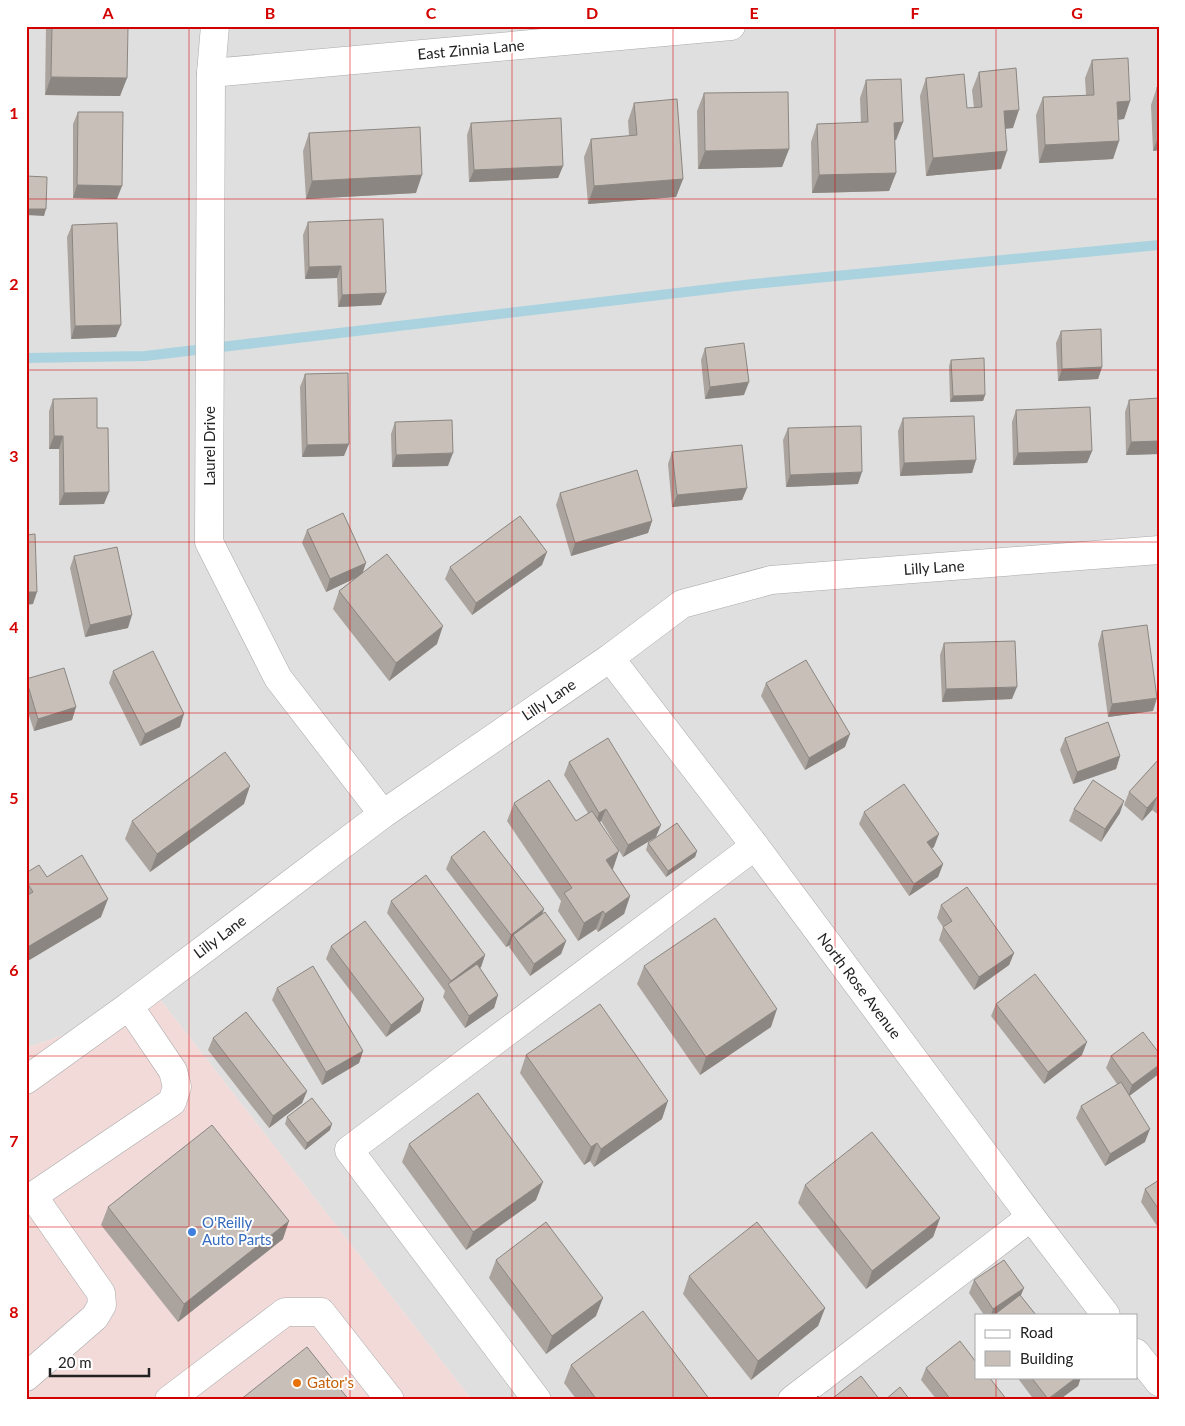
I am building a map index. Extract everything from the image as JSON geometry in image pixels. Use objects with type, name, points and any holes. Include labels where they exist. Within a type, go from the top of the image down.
[{"type":"street","name":"Laurel Drive","points":[[215,26],[211,73],[210,542],[278,678],[383,814]]},
{"type":"street","name":"East Zinnia Lane","points":[[211,73],[731,26]]},
{"type":"street","name":"Lilly Lane","points":[[26,1080],[129,1006],[383,814],[610,658],[682,604],[771,580],[1159,550]]},
{"type":"street","name":"North Rose Avenue","points":[[610,658],[756,846],[1105,1314]]},
{"type":"street","points":[[538,1400],[349,1150],[756,846]]},
{"type":"street","points":[[26,1377],[95,1317],[102,1305],[101,1293],[30,1198],[172,1102],[177,1087],[173,1071],[129,1006]]},
{"type":"street","points":[[792,1400],[1031,1217]]},
{"type":"street","points":[[169,1400],[285,1312],[321,1312],[390,1400]]},
{"type":"street","points":[[1138,1356],[1159,1382]]},
{"type":"shaded area","points":[[26,26],[1159,26],[1159,1400],[472,1400],[152,989],[110,1019],[26,1048]]},
{"type":"shaded area","points":[[152,989],[472,1400],[26,1400],[26,1048],[110,1019]]},
{"type":"building","points":[[52,26],[128,28],[127,78],[51,77]]},
{"type":"building","points":[[1128,58],[1130,101],[1117,102],[1119,141],[1045,145],[1043,97],[1094,95],[1092,60]]},
{"type":"building","points":[[1016,68],[1019,110],[1004,111],[1007,151],[933,158],[926,78],[964,74],[967,108],[982,107],[979,72]]},
{"type":"building","points":[[901,79],[903,122],[894,123],[896,173],[819,175],[817,124],[868,122],[866,80]]},
{"type":"building","points":[[1157,87],[1159,87],[1159,114]]},
{"type":"building","points":[[788,92],[789,149],[705,151],[704,93]]},
{"type":"building","points":[[677,99],[683,179],[594,186],[591,139],[637,135],[634,103]]},
{"type":"building","points":[[78,112],[123,112],[122,186],[77,185]]},
{"type":"building","points":[[561,118],[563,166],[474,170],[471,123]]},
{"type":"building","points":[[420,127],[422,175],[312,181],[309,133]]},
{"type":"building","points":[[26,176],[47,177],[46,209],[26,209]]},
{"type":"building","points":[[383,219],[386,293],[342,295],[341,266],[309,267],[308,222]]},
{"type":"building","points":[[117,223],[121,325],[75,326],[72,225]]},
{"type":"building","points":[[1101,329],[1102,367],[1062,369],[1061,331]]},
{"type":"building","points":[[744,343],[749,382],[710,387],[705,348]]},
{"type":"building","points":[[984,358],[985,395],[953,396],[951,360]]},
{"type":"building","points":[[348,373],[349,444],[307,445],[305,374]]},
{"type":"building","points":[[97,398],[97,428],[108,428],[109,492],[64,493],[63,436],[54,436],[53,399]]},
{"type":"building","points":[[1159,398],[1159,441],[1131,442],[1129,400]]},
{"type":"building","points":[[1090,407],[1092,451],[1018,453],[1016,410]]},
{"type":"building","points":[[974,416],[976,460],[904,463],[903,418]]},
{"type":"building","points":[[452,420],[453,453],[396,455],[395,422]]},
{"type":"building","points":[[861,426],[862,472],[790,475],[788,428]]},
{"type":"building","points":[[742,445],[747,488],[677,495],[672,452]]},
{"type":"building","points":[[637,470],[652,521],[575,543],[560,493]]},
{"type":"building","points":[[343,513],[366,563],[330,579],[307,530]]},
{"type":"building","points":[[520,516],[547,552],[476,603],[450,567]]},
{"type":"building","points":[[35,534],[37,592],[26,592],[26,535]]},
{"type":"building","points":[[117,547],[132,615],[90,625],[74,556]]},
{"type":"building","points":[[387,554],[443,626],[396,663],[339,591]]},
{"type":"building","points":[[1147,625],[1157,698],[1112,704],[1102,631]]},
{"type":"building","points":[[1015,641],[1017,687],[946,689],[944,643]]},
{"type":"building","points":[[153,651],[184,714],[145,734],[113,671]]},
{"type":"building","points":[[806,660],[850,734],[809,758],[766,683]]},
{"type":"building","points":[[64,668],[76,707],[38,719],[26,679]]},
{"type":"building","points":[[1108,722],[1120,756],[1077,772],[1065,738]]},
{"type":"building","points":[[608,738],[661,825],[628,845],[606,809],[599,813],[569,762]]},
{"type":"building","points":[[225,752],[250,786],[157,854],[132,821]]},
{"type":"building","points":[[1159,759],[1159,799],[1157,797],[1147,808],[1129,792]]},
{"type":"building","points":[[549,780],[576,821],[592,811],[619,851],[606,860],[630,896],[605,914],[603,911],[584,923],[564,893],[572,888],[514,803]]},
{"type":"building","points":[[1093,780],[1124,801],[1105,829],[1074,809]]},
{"type":"building","points":[[904,784],[939,834],[927,842],[943,864],[914,884],[864,812]]},
{"type":"building","points":[[677,823],[697,851],[668,871],[648,843]]},
{"type":"building","points":[[484,831],[544,909],[511,935],[451,857]]},
{"type":"building","points":[[82,855],[108,899],[26,948],[26,896],[33,892],[26,881],[26,873],[39,865],[47,877]]},
{"type":"building","points":[[426,875],[485,955],[451,981],[391,901]]},
{"type":"building","points":[[967,887],[1014,953],[979,977],[943,927],[952,921],[941,905]]},
{"type":"building","points":[[545,912],[566,941],[534,964],[513,935]]},
{"type":"building","points":[[715,918],[777,1009],[706,1057],[644,966]]},
{"type":"building","points":[[365,921],[424,999],[391,1025],[331,946]]},
{"type":"building","points":[[477,964],[498,995],[469,1016],[448,984]]},
{"type":"building","points":[[313,966],[363,1051],[326,1072],[277,988]]},
{"type":"building","points":[[1035,974],[1087,1042],[1048,1072],[996,1004]]},
{"type":"building","points":[[600,1004],[668,1101],[601,1149],[597,1143],[591,1147],[526,1055]]},
{"type":"building","points":[[246,1012],[307,1091],[273,1116],[213,1038]]},
{"type":"building","points":[[1143,1032],[1159,1053],[1159,1065],[1132,1085],[1111,1056]]},
{"type":"building","points":[[1121,1082],[1150,1129],[1110,1154],[1081,1106]]},
{"type":"building","points":[[478,1093],[543,1182],[473,1232],[409,1144]]},
{"type":"building","points":[[312,1098],[332,1124],[307,1143],[287,1117]]},
{"type":"building","name":"O'Reilly Auto Parts","points":[[212,1125],[289,1221],[184,1304],[108,1207]]},
{"type":"building","points":[[872,1132],[940,1218],[872,1271],[805,1185]]},
{"type":"building","points":[[1159,1180],[1159,1210],[1145,1189]]},
{"type":"building","points":[[546,1222],[603,1298],[552,1336],[496,1260]]},
{"type":"building","points":[[757,1222],[825,1308],[758,1361],[689,1276]]},
{"type":"building","points":[[1004,1260],[1024,1288],[993,1309],[974,1280]]},
{"type":"building","points":[[1020,1295],[1035,1314],[995,1314]]},
{"type":"building","points":[[643,1311],[710,1400],[597,1400],[571,1365]]},
{"type":"building","points":[[960,1341],[975,1361],[975,1378],[990,1378],[1007,1400],[951,1400],[926,1368]]},
{"type":"building","points":[[307,1347],[349,1400],[240,1400]]},
{"type":"building","points":[[861,1376],[880,1400],[835,1400],[833,1398]]},
{"type":"building","points":[[1032,1378],[1076,1378],[1048,1399]]},
{"type":"building","points":[[900,1387],[910,1400],[885,1400]]},
{"type":"waterway","points":[[26,358],[145,356],[753,284],[1159,245]]},
{"type":"place","name":"O'Reilly Auto Parts","points":[[192,1232]]},
{"type":"place","name":"Gator's","points":[[297,1383]]}]
